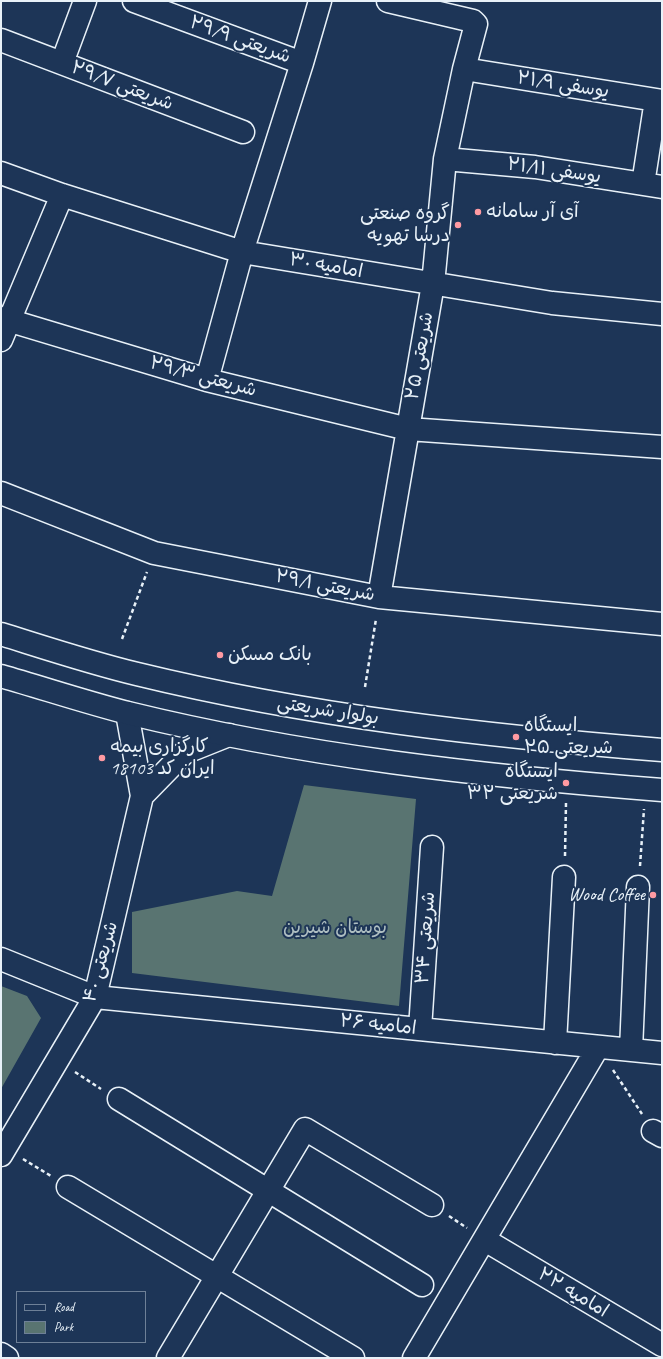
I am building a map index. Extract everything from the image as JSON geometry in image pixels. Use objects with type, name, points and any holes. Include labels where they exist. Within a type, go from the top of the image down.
[{"type":"street","points":[[62,63],[85,1]]},
{"type":"street","name":"شریعتی ۲۹/۹","points":[[134,1],[302,63]]},
{"type":"street","points":[[208,380],[242,252],[302,63],[320,1]]},
{"type":"street","name":"شریعتی ۲۵","points":[[379,597],[432,284],[445,159],[464,69],[476,24],[473,21],[393,2]]},
{"type":"street","name":"شریعتی ۲۹/۷","points":[[1,40],[243,132]]},
{"type":"street","name":"یوسفی ۲۱/۹","points":[[464,69],[659,100]]},
{"type":"street","points":[[652,186],[659,100]]},
{"type":"street","name":"یوسفی ۲۱/۱۱","points":[[445,159],[535,167],[652,186]]},
{"type":"street","name":"امامیه ۳۰","points":[[1,173],[62,195],[242,252],[552,303],[662,314]]},
{"type":"street","points":[[4,326],[62,195]]},
{"type":"street","name":"شریعتی ۲۹/۳","points":[[4,326],[208,380],[408,429],[662,447]]},
{"type":"street","name":"شریعتی ۲۹/۱","points":[[1,493],[154,553],[379,597],[662,624]]},
{"type":"street","name":"بولوار شریعتی","points":[[1,634],[136,674],[237,696],[335,713],[464,732],[570,743],[662,750]]},
{"type":"street","name":"بولوار شریعتی","points":[[1,676],[127,712],[229,735],[352,757],[566,783],[653,789]]},
{"type":"street","name":"شریعتی ۴۰","points":[[3,1151],[95,997],[142,796],[127,712]]},
{"type":"street","points":[[142,796],[184,753],[229,735]]},
{"type":"street","name":"شریعتی ۳۴","points":[[420,1029],[432,847]]},
{"type":"street","points":[[555,1043],[564,877]]},
{"type":"street","points":[[631,1050],[638,887]]},
{"type":"street","name":"امامیه ۲۶","points":[[1,959],[95,997],[662,1053]]},
{"type":"street","points":[[414,1358],[598,1047]]},
{"type":"street","points":[[119,1099],[422,1285]]},
{"type":"street","points":[[168,1358],[305,1129],[432,1204]]},
{"type":"street","points":[[68,1188],[353,1358]]},
{"type":"street","name":"امامیه ۲۲","points":[[485,1240],[662,1346]]},
{"type":"street","points":[[1,1354],[7,1358]]},
{"type":"path","points":[[122,639],[154,553]]},
{"type":"path","points":[[365,688],[379,597]]},
{"type":"path","points":[[564,877],[566,783]]},
{"type":"path","points":[[638,887],[653,789]]},
{"type":"path","points":[[598,1047],[658,1133]]},
{"type":"path","points":[[57,1061],[119,1099]]},
{"type":"path","points":[[3,1151],[68,1188]]},
{"type":"path","points":[[432,1204],[485,1240]]},
{"type":"green space","name":"بوستان شیرین","points":[[304,785],[416,799],[399,1006],[132,973],[132,912],[237,891],[272,896]]},
{"type":"green space","points":[[1,986],[27,996],[41,1018],[1,1089]]},
{"type":"place","name":"آی آر سامانه","points":[[478,212]]},
{"type":"place","name":"گروه صنعتی درسا تهویه","points":[[458,225]]},
{"type":"place","name":"بانک مسکن","points":[[220,655]]},
{"type":"place","name":"ایستگاه شریعتی ۲۵","points":[[516,737]]},
{"type":"place","name":"کارگزاری بیمه ایران کد 18103","points":[[102,758]]},
{"type":"place","name":"ایستگاه شریعتی ۳۲","points":[[566,783]]},
{"type":"place","name":"Wood Coffee","points":[[653,895]]}]
